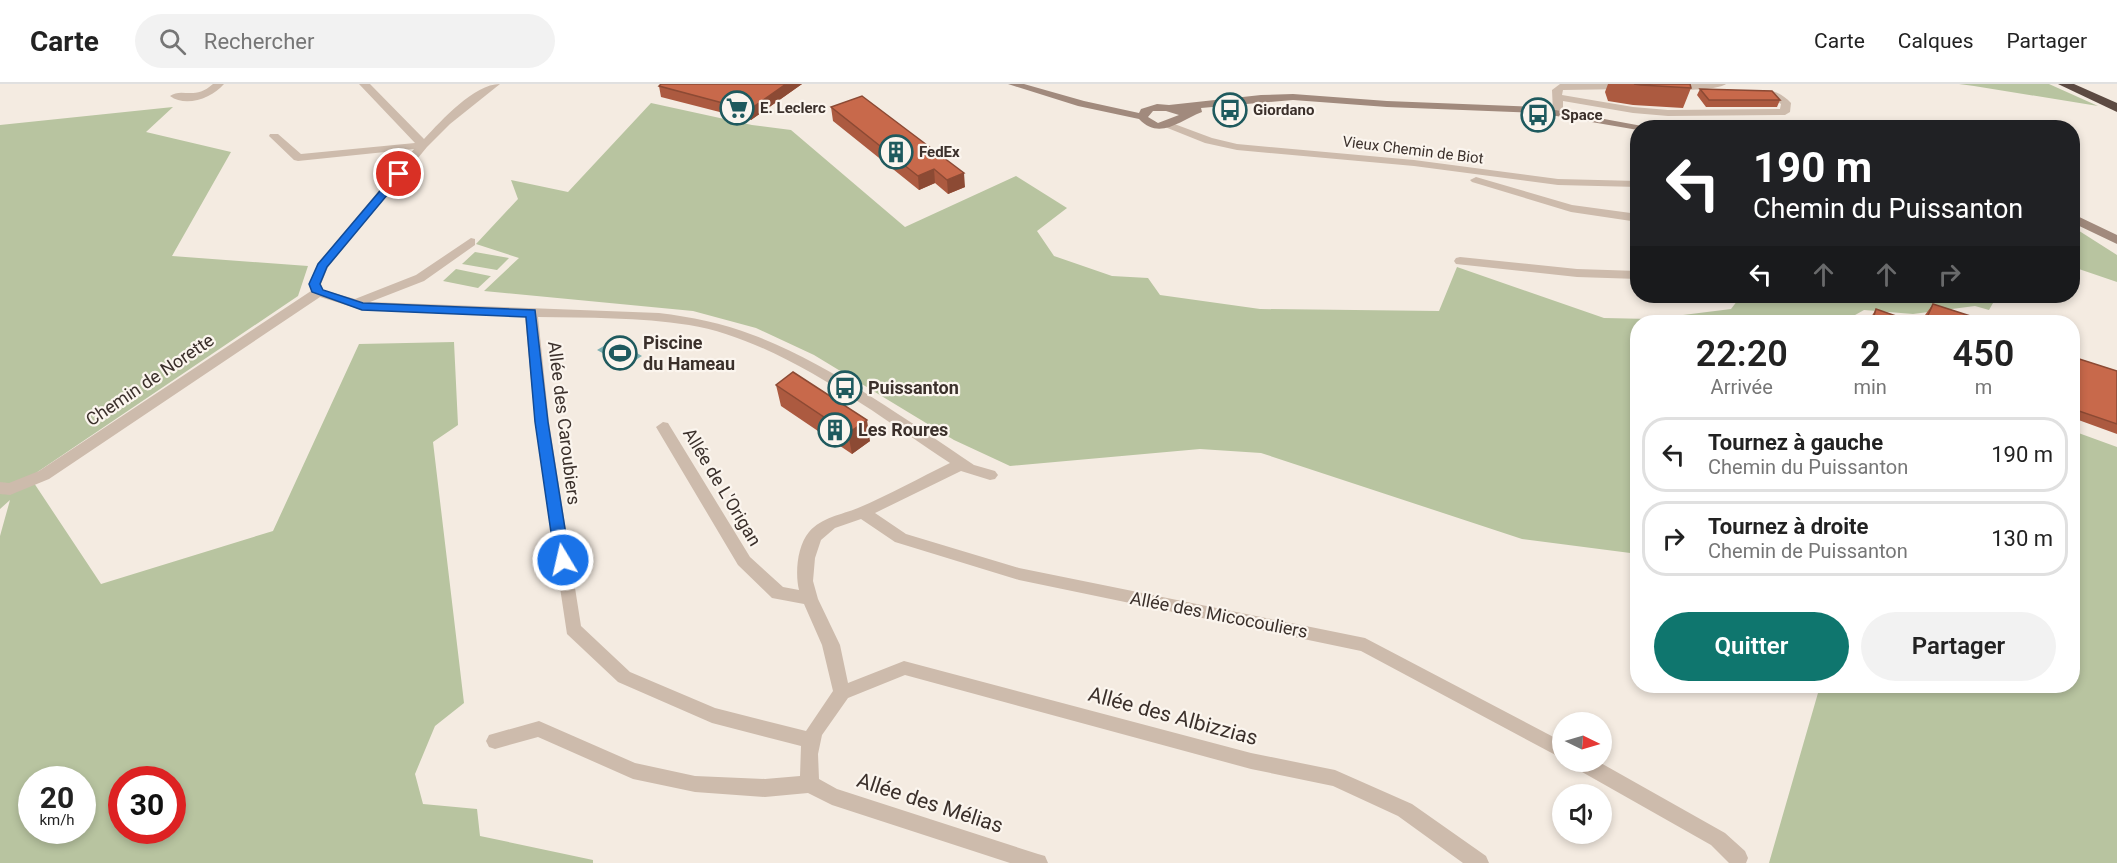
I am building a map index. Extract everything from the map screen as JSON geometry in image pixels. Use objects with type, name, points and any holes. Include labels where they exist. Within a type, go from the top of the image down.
[{"type":"highway","points":[[2064,84],[2117,108]]},
{"type":"highway","points":[[2088,84],[2117,97]]},
{"type":"main road","points":[[1013,84],[1082,104],[1143,117],[1152,124],[1176,121],[1221,103]]},
{"type":"main road","points":[[1082,104],[1170,108],[1261,98],[1293,97],[1558,112],[1630,125]]},
{"type":"main road","points":[[1143,117],[1145,111],[1153,108]]},
{"type":"main road","points":[[1170,108],[1178,112],[1176,121]]},
{"type":"main road","points":[[2080,221],[2117,238]]},
{"type":"street","points":[[175,96],[196,98],[207,96],[219,84]]},
{"type":"street","points":[[364,84],[424,145]]},
{"type":"street","points":[[495,84],[470,100],[424,145],[322,266],[315,284],[318,292],[354,304],[409,309],[682,319],[708,324],[779,350],[828,378],[969,469],[990,475]]},
{"type":"street","points":[[1679,87],[1698,84]]},
{"type":"street","points":[[1658,87],[1706,87],[1721,84]]},
{"type":"street","points":[[1558,112],[1557,90],[1566,85],[1638,87]]},
{"type":"street","points":[[1557,97],[1641,111],[1785,112],[1786,103],[1772,93],[1753,93]]},
{"type":"street","name":"Vieux Chemin de Biot","points":[[1176,121],[1201,138],[1226,145],[1558,182],[1630,184]]},
{"type":"street","points":[[274,136],[298,158],[424,145]]},
{"type":"street","points":[[1379,161],[1458,175],[1571,208],[1630,217]]},
{"type":"street","points":[[354,304],[420,278],[471,242]]},
{"type":"street","points":[[1460,261],[1576,273],[1630,275]]},
{"type":"street","name":"Chemin de Norette","points":[[0,488],[10,489],[44,475],[318,292]]},
{"type":"street","name":"Allée des Caroubiers","points":[[531,313],[542,422],[573,628],[624,677],[712,715],[810,740]]},
{"type":"street","name":"Allée de L'Origan","points":[[663,427],[744,561],[778,593],[810,599]]},
{"type":"street","points":[[495,741],[539,729],[633,771],[695,784],[765,788],[810,784],[808,760],[813,730],[842,693],[831,645],[810,599],[805,581],[807,558],[814,537],[829,524],[863,512],[962,464]]},
{"type":"street","name":"Allée des Micocouliers","points":[[863,512],[901,538],[1019,574],[1365,645],[1552,745]]},
{"type":"street","name":"Allée des Albizzias","points":[[842,693],[904,668],[1251,761],[1335,778],[1405,810],[1479,863]]},
{"type":"street","points":[[1600,772],[1718,839],[1738,858]]},
{"type":"street","name":"Allée des Mélias","points":[[810,784],[832,796],[1038,863]]},
{"type":"green space","points":[[1959,84],[2049,84],[2098,106],[1974,86]]},
{"type":"green space","points":[[651,103],[752,125],[791,130],[905,227],[1016,176],[1067,208],[1037,231],[1054,256],[1112,276],[1148,278],[1160,295],[1260,309],[1439,311],[1457,267],[1604,318],[1630,319],[1630,553],[1522,539],[1261,453],[1200,449],[1010,466],[954,440],[814,355],[756,328],[693,311],[484,291],[519,258],[476,244],[518,199],[511,180],[568,192]]},
{"type":"green space","points":[[173,107],[146,132],[231,152],[172,256],[308,266],[298,296],[30,477],[101,584],[273,531],[359,344],[454,342],[458,425],[433,442],[464,703],[435,726],[415,774],[423,804],[477,809],[480,836],[593,860],[593,863],[0,863],[0,536],[10,500],[0,509],[0,125]]},
{"type":"green space","points":[[2080,231],[2117,255],[2117,282],[2080,269]]},
{"type":"green space","points":[[475,252],[509,258],[497,270],[462,264]]},
{"type":"green space","points":[[456,269],[491,276],[478,288],[443,281]]},
{"type":"green space","points":[[1736,303],[1993,303],[1989,310],[1975,306],[1913,314],[1864,310],[1855,315],[1683,315],[1731,309]]},
{"type":"green space","points":[[2080,434],[2117,447],[2117,863],[1769,863],[1818,693],[2080,693]]},
{"type":"water","name":"Piscine du Hameau","points":[[614,340],[642,356],[626,366],[597,350]]},
{"type":"building","points":[[661,84],[786,84],[749,110],[659,86]]},
{"type":"building","points":[[1634,84],[1690,84],[1691,88],[1641,85]]},
{"type":"building","points":[[1700,89],[1772,91],[1780,100],[1709,100]]},
{"type":"building","points":[[862,96],[964,173],[947,180],[934,169],[918,176],[831,107]]},
{"type":"building","points":[[1933,304],[1967,315],[1928,315]]},
{"type":"building","points":[[1876,309],[1893,315],[1874,315]]},
{"type":"building","points":[[2080,359],[2117,371],[2117,424],[2080,411]]},
{"type":"building","points":[[793,372],[867,420],[848,433],[776,385]]},
{"type":"place","name":"E. Leclerc","points":[[737,108]]},
{"type":"place","name":"Giordano","points":[[1230,110]]},
{"type":"place","name":"Space","points":[[1538,115]]},
{"type":"place","name":"FedEx","points":[[896,152]]},
{"type":"place","name":"Piscine du Hameau","points":[[620,353]]},
{"type":"place","name":"Puissanton","points":[[845,388]]},
{"type":"place","name":"Les Roures","points":[[835,430]]},
{"type":"route","points":[[399,174],[322,266],[316,277],[315,284],[318,292],[362,306],[531,313],[542,422],[563,560]]}]
